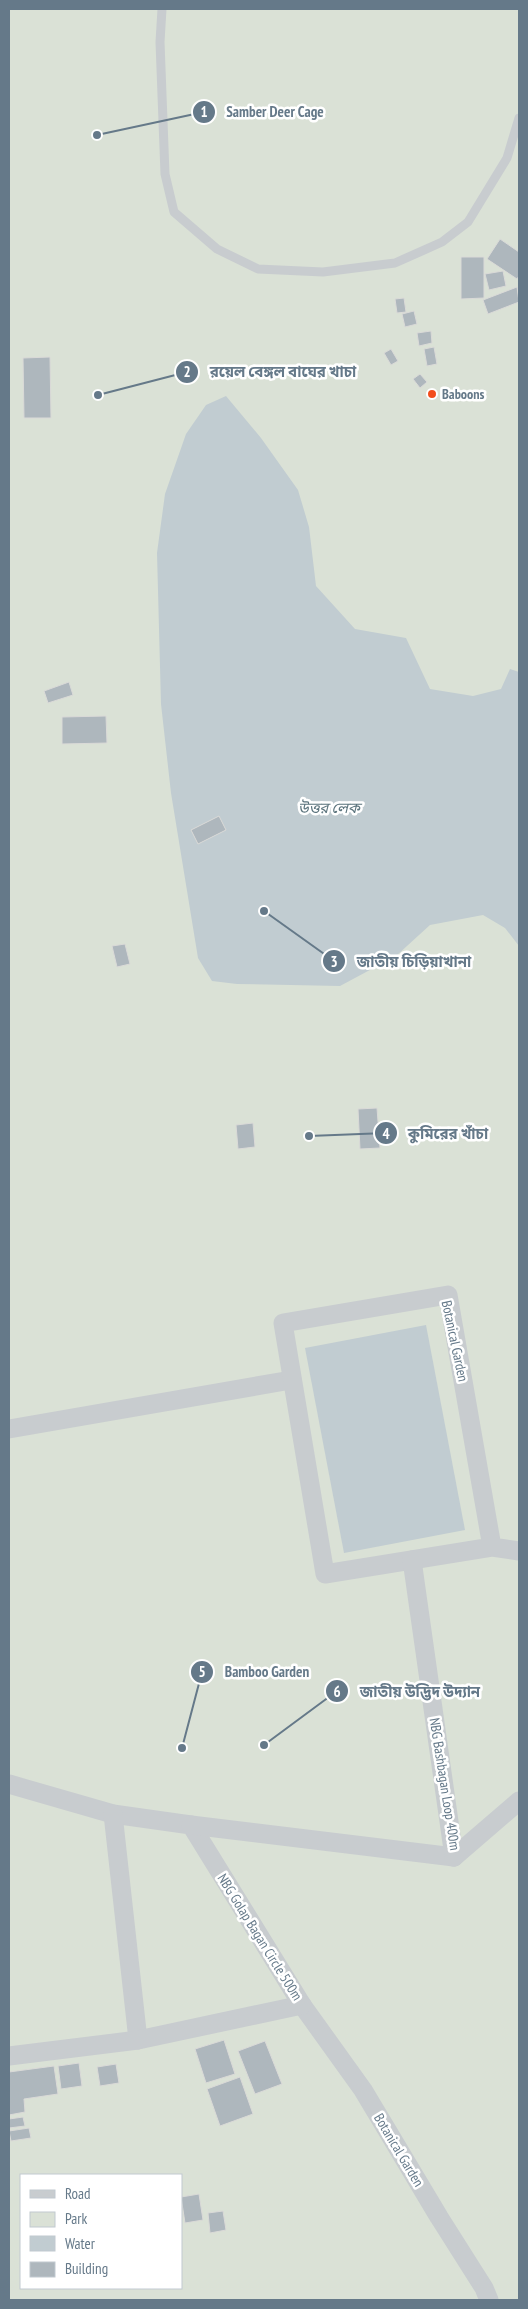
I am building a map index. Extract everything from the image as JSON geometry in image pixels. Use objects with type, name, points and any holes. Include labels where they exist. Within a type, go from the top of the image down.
[{"type":"street","name":"Botanical Garden","points":[[412,1560],[325,1574],[283,1323],[448,1295],[492,1547]]},
{"type":"street","points":[[9,1428],[292,1380]]},
{"type":"street","points":[[412,1560],[492,1547],[519,1551]]},
{"type":"street","name":"NBG Bashbagan Loop 400m","points":[[412,1560],[454,1857]]},
{"type":"street","points":[[9,1784],[113,1814],[454,1857]]},
{"type":"street","name":"NBG Bashbagan Loop 400m","points":[[454,1857],[519,1802]]},
{"type":"street","points":[[113,1814],[138,2040]]},
{"type":"street","name":"NBG Golap Bagan Circle 500m","points":[[9,2056],[138,2040],[302,2005],[191,1825]]},
{"type":"street","name":"Botanical Garden","points":[[302,2005],[363,2090],[438,2217],[484,2288],[489,2300]]},
{"type":"lane","points":[[162,9],[160,42],[165,174],[174,212],[217,249],[258,269],[323,272],[395,263],[442,242],[468,222],[507,158],[519,118]]},
{"type":"green space","points":[[9,9],[519,9],[519,2300],[9,2300]]},
{"type":"water","name":"উত্তর লেক","points":[[226,396],[261,438],[298,490],[309,527],[316,586],[355,629],[406,638],[430,689],[473,696],[501,689],[510,669],[519,672],[519,946],[505,928],[483,915],[430,925],[396,956],[340,986],[237,984],[212,981],[198,958],[171,793],[161,704],[157,553],[165,494],[186,434],[206,405]]},
{"type":"water","points":[[426,1325],[465,1530],[344,1553],[305,1348]]},
{"type":"building","points":[[500,239],[519,252],[519,276],[517,279],[487,259]]},
{"type":"building","points":[[461,257],[484,257],[484,298],[461,299]]},
{"type":"building","points":[[503,271],[506,286],[489,290],[485,274]]},
{"type":"building","points":[[517,287],[519,302],[488,314],[483,300]]},
{"type":"building","points":[[404,298],[406,312],[397,313],[395,299]]},
{"type":"building","points":[[414,311],[417,324],[405,327],[402,314]]},
{"type":"building","points":[[431,331],[432,343],[419,346],[417,333]]},
{"type":"building","points":[[434,347],[437,364],[427,366],[424,349]]},
{"type":"building","points":[[391,349],[398,361],[391,365],[384,353]]},
{"type":"building","points":[[50,357],[51,418],[24,418],[23,358]]},
{"type":"building","points":[[420,374],[427,382],[420,388],[413,379]]},
{"type":"building","points":[[69,682],[73,695],[48,703],[44,691]]},
{"type":"building","points":[[106,716],[107,743],[62,744],[62,717]]},
{"type":"building","points":[[219,816],[226,830],[198,844],[191,830]]},
{"type":"building","points":[[125,944],[130,964],[117,967],[112,946]]},
{"type":"building","points":[[377,1108],[380,1148],[360,1149],[358,1109]]},
{"type":"building","points":[[253,1123],[255,1147],[238,1149],[236,1125]]},
{"type":"building","points":[[224,2040],[235,2074],[206,2083],[195,2049]]},
{"type":"building","points":[[265,2041],[282,2084],[255,2094],[238,2051]]},
{"type":"building","points":[[79,2063],[82,2086],[61,2089],[58,2066]]},
{"type":"building","points":[[116,2064],[119,2083],[100,2086],[97,2067]]},
{"type":"building","points":[[54,2066],[58,2094],[24,2099],[25,2112],[9,2115],[9,2072]]},
{"type":"building","points":[[240,2077],[253,2114],[220,2126],[207,2089]]},
{"type":"building","points":[[23,2117],[25,2126],[9,2128],[9,2119]]},
{"type":"building","points":[[29,2128],[31,2138],[11,2141],[9,2131]]},
{"type":"building","points":[[199,2194],[203,2220],[185,2223],[182,2197]]},
{"type":"building","points":[[223,2211],[226,2230],[210,2233],[208,2213]]},
{"type":"place","name":"Samber Deer Cage","points":[[97,135]]},
{"type":"place","name":"Baboons","points":[[432,394]]},
{"type":"place","name":"রয়েল বেঙ্গল বাঘের খাচা","points":[[98,395]]},
{"type":"place","name":"জাতীয় চিড়িয়াখানা","points":[[264,911]]},
{"type":"place","name":"কুমিরের খাঁচা","points":[[309,1136]]},
{"type":"place","name":"জাতীয় উদ্ভিদ উদ্যান","points":[[264,1745]]},
{"type":"place","name":"Bamboo Garden","points":[[182,1748]]}]
